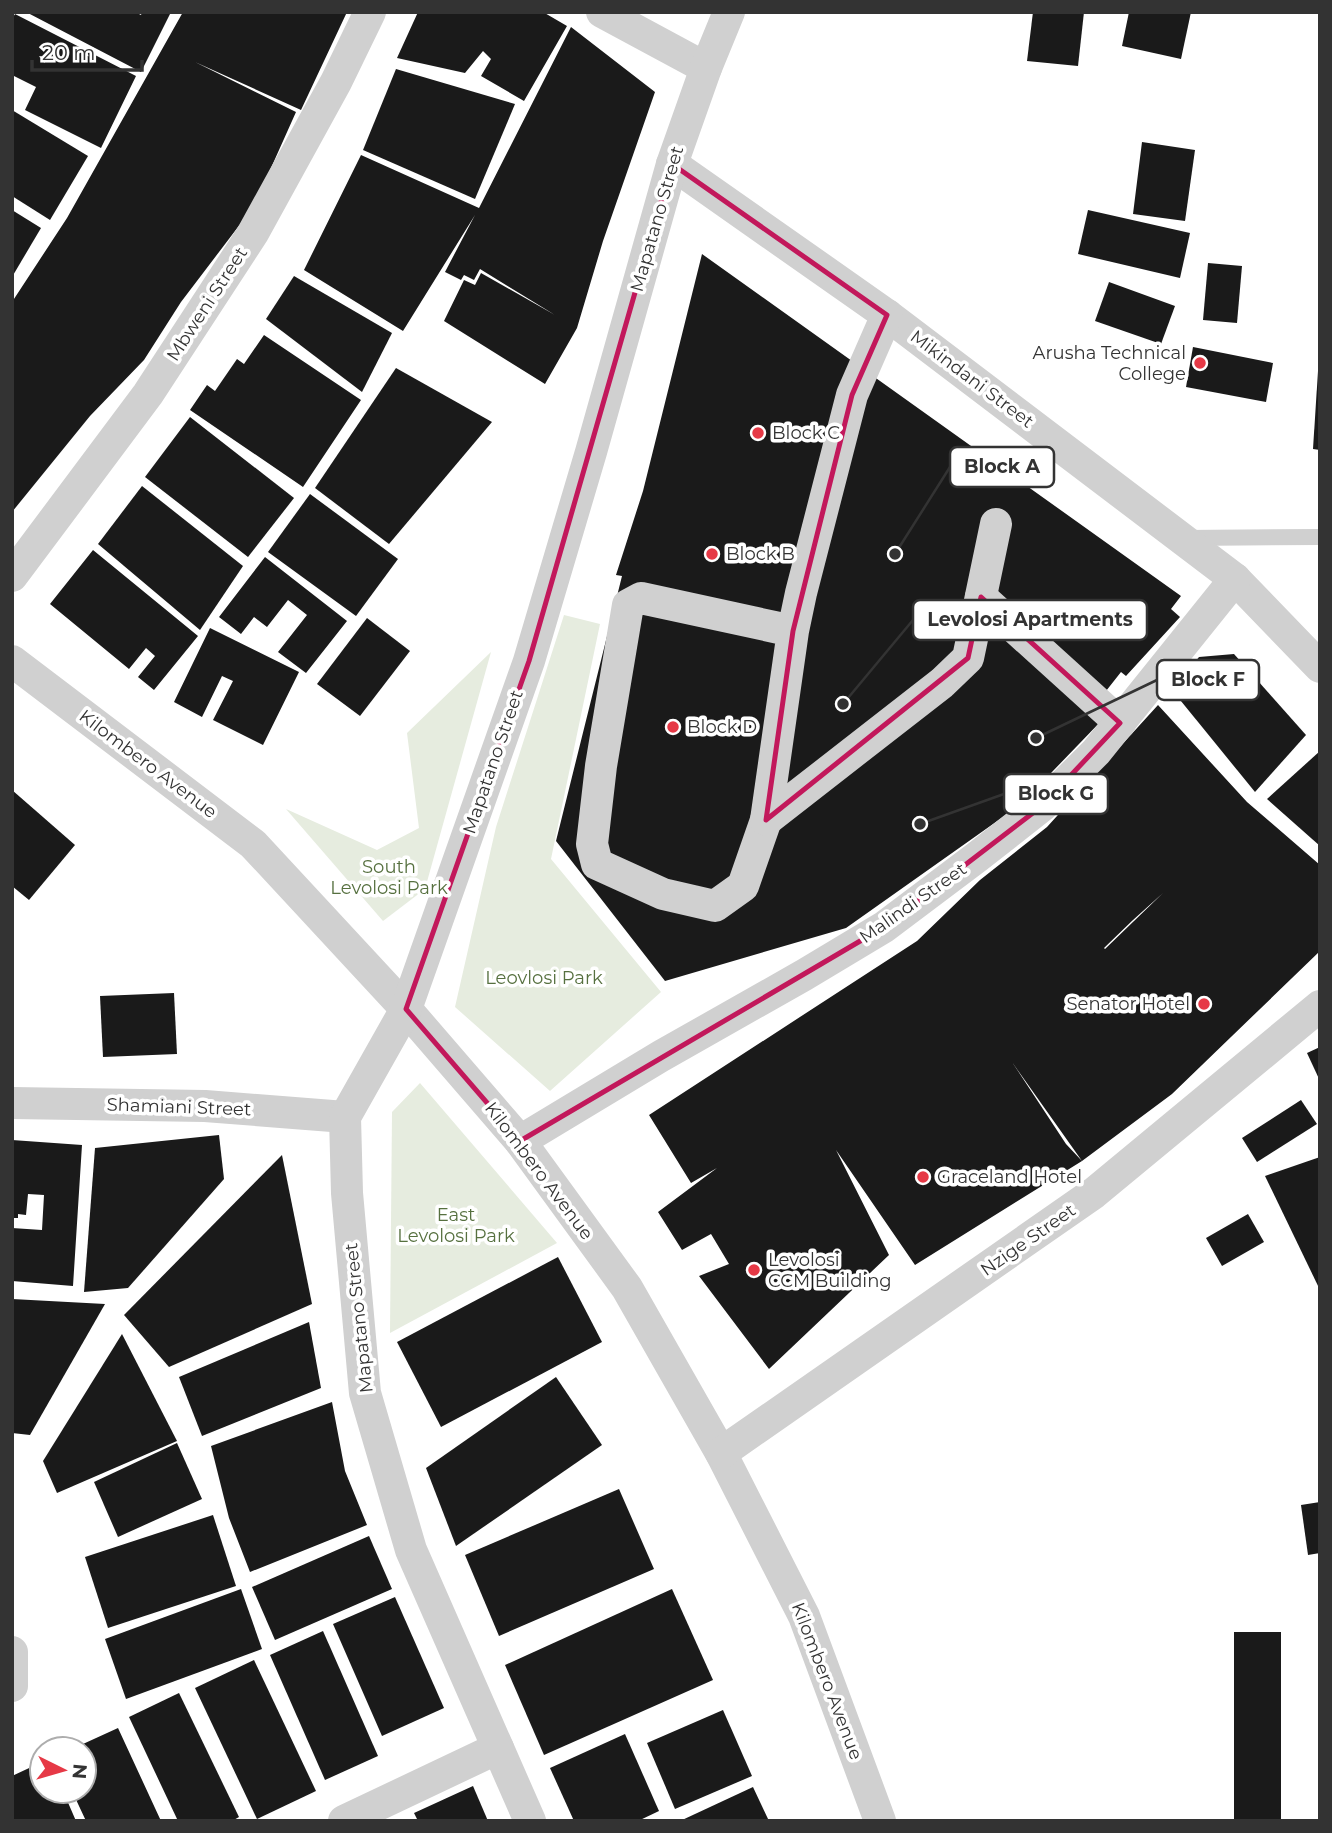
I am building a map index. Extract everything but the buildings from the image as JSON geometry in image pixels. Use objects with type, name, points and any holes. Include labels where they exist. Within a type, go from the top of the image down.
[{"type":"street","name":"Mbweni Street","points":[[12,576],[148,394],[253,233],[336,82],[370,12]]},
{"type":"street","points":[[602,12],[706,68]]},
{"type":"street","name":"Mapatano Street","points":[[530,1821],[411,1550],[365,1393],[347,1193],[345,1117],[406,1009],[529,661],[672,164],[729,12]]},
{"type":"street","name":"Mikindani Street","points":[[672,164],[887,315],[1236,579],[1320,667]]},
{"type":"street","points":[[793,631],[641,598],[628,606],[601,766],[592,844],[597,864],[663,894],[715,906],[743,886],[766,820],[793,631],[801,593],[852,395],[887,315]]},
{"type":"street","points":[[766,820],[942,683],[968,658],[996,524]]},
{"type":"street","name":"Malindi Street","points":[[520,1141],[884,926],[1042,806],[1096,752],[1236,579]]},
{"type":"street","points":[[981,597],[1120,723]]},
{"type":"street","name":"Kilombero Avenue","points":[[12,661],[253,844],[406,1009],[520,1141],[626,1288],[721,1453],[804,1616],[880,1821]]},
{"type":"street","name":"Nzige Street","points":[[721,1453],[1094,1193],[1320,1006]]},
{"type":"street","name":"Shamiani Street","points":[[12,1103],[205,1106],[345,1117]]},
{"type":"street","points":[[12,1652],[12,1686]]},
{"type":"street","points":[[344,1821],[498,1748]]},
{"type":"lane","points":[[1182,538],[1320,537]]},
{"type":"highlighted area","points":[[672,164],[887,315],[852,395],[793,631],[766,820],[968,658],[981,597],[1120,723],[1042,806],[884,927],[520,1141],[406,1009],[529,661]]},
{"type":"green space","name":"Leovlosi Park","points":[[564,615],[600,624],[551,859],[661,992],[550,1091],[455,1007],[496,827]]},
{"type":"green space","name":"South Levolosi Park","points":[[491,652],[425,889],[383,921],[286,809],[377,850],[419,828],[407,733]]},
{"type":"green space","name":"East Levolosi Park","points":[[420,1083],[557,1243],[390,1333],[392,1112]]},
{"type":"place","name":"Arusha Technical College","points":[[1200,363]]},
{"type":"place","name":"Block C","points":[[758,433]]},
{"type":"place","name":"Block B","points":[[712,554]]},
{"type":"place","name":"Block A","points":[[895,554]]},
{"type":"place","name":"Levolosi Apartments","points":[[843,704]]},
{"type":"place","name":"Block D","points":[[673,727]]},
{"type":"place","name":"Block F","points":[[1036,738]]},
{"type":"place","name":"Block G","points":[[920,824]]},
{"type":"place","name":"Senator Hotel","points":[[1204,1004]]},
{"type":"place","name":"Graceland Hotel","points":[[923,1177]]},
{"type":"place","name":"Levolosi CCM Building","points":[[754,1270]]}]
